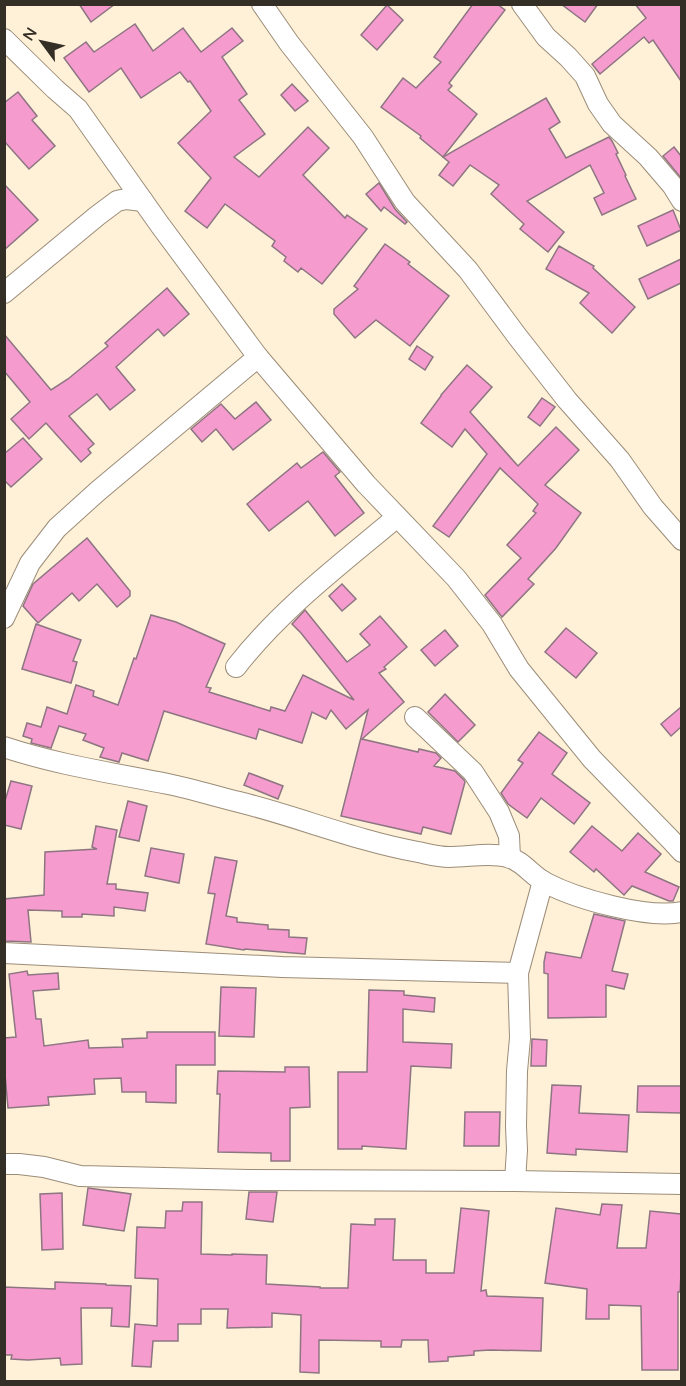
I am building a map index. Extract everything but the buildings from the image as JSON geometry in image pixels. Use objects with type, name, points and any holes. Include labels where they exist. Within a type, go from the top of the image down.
[{"type":"street","points":[[262,4],[289,43],[363,137],[405,202],[468,270],[516,336],[567,400],[620,460],[653,507],[681,540]]},
{"type":"street","points":[[522,4],[546,37],[585,76],[598,104],[612,124],[648,157],[672,185],[681,201]]},
{"type":"street","points":[[4,39],[78,109],[258,357],[366,484],[456,578],[492,624],[519,669],[592,759],[681,852]]},
{"type":"street","points":[[4,293],[117,201],[126,199],[143,201]]},
{"type":"street","points":[[4,618],[30,563],[57,528],[107,483],[258,357]]},
{"type":"street","points":[[236,667],[281,617],[397,517]]},
{"type":"street","points":[[415,717],[473,772],[499,812],[509,836],[510,858]]},
{"type":"street","points":[[4,747],[71,766],[169,784],[259,807],[359,838],[418,852],[448,857],[510,858],[543,881],[568,893],[642,912],[673,914],[681,912]]},
{"type":"street","points":[[515,1181],[517,1071],[520,1038],[518,973],[543,881]]},
{"type":"street","points":[[4,953],[282,967],[518,973]]},
{"type":"street","points":[[4,1164],[44,1167],[80,1176],[681,1184]]}]
